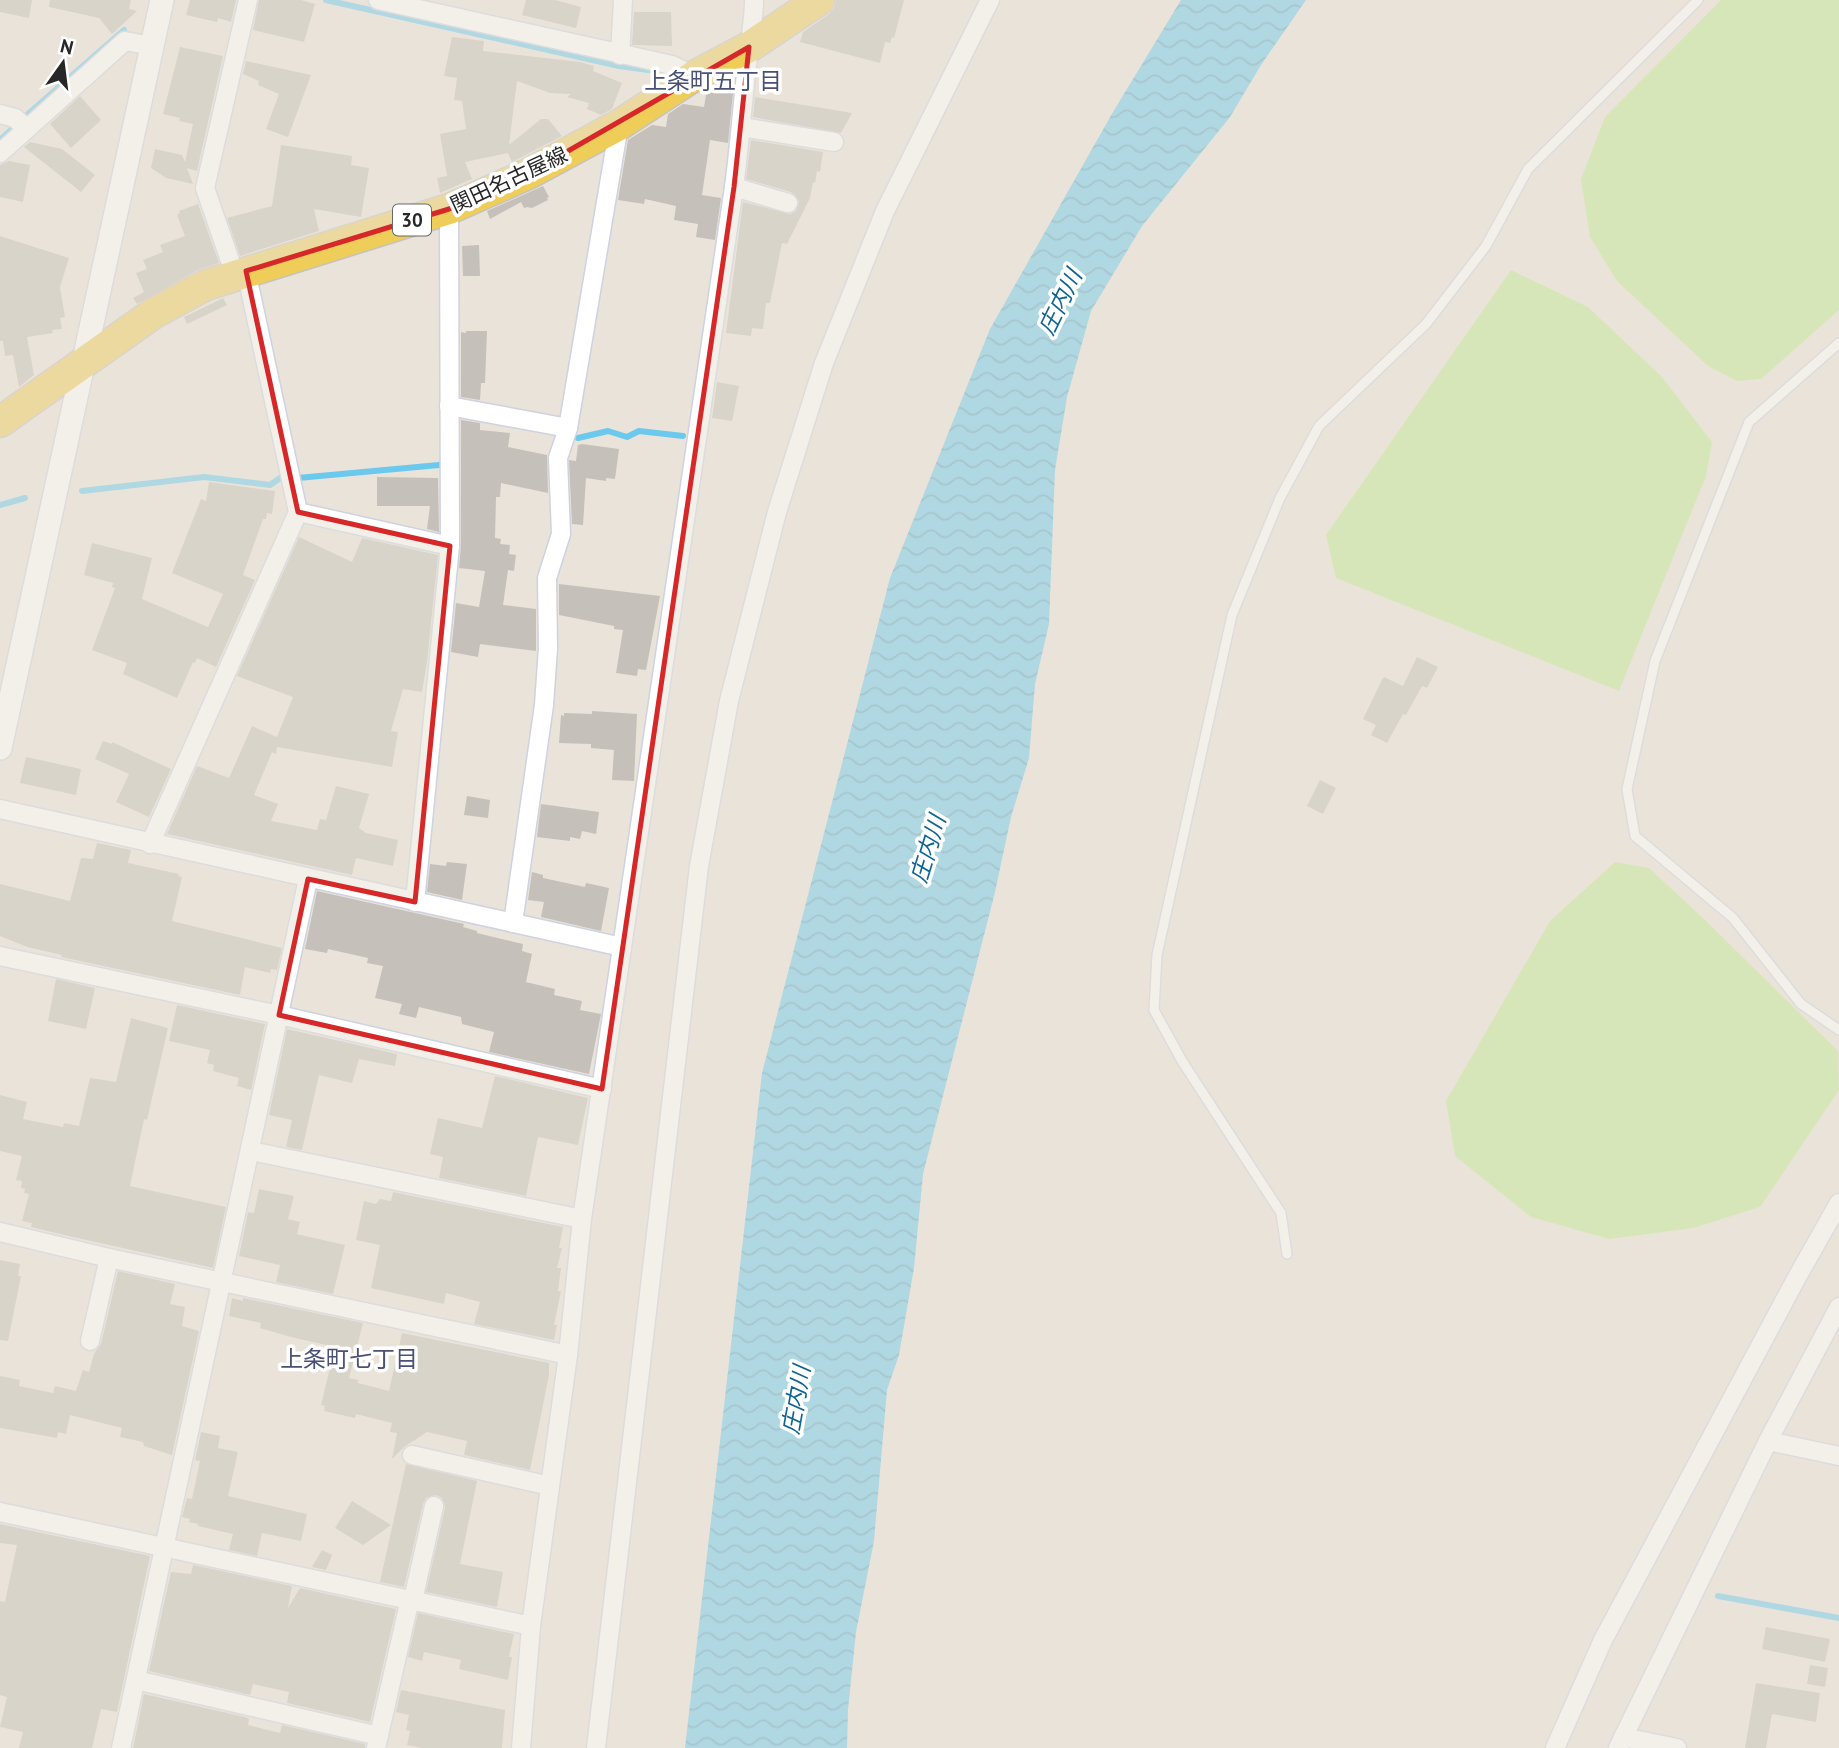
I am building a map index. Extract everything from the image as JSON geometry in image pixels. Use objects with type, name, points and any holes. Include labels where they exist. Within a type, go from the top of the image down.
[{"type":"main road","name":"関田名古屋線","points":[[0,422],[155,313],[206,285],[449,209],[528,174],[619,125],[694,76],[749,47],[819,0]]},
{"type":"street","points":[[1,736],[162,0]]},
{"type":"street","points":[[150,844],[298,512],[241,273],[205,188],[248,0]]},
{"type":"street","points":[[378,0],[398,2],[672,65],[694,76]]},
{"type":"street","points":[[620,55],[623,0]]},
{"type":"street","points":[[521,1748],[530,1626],[568,1355],[582,1219],[734,187],[754,23],[754,0]]},
{"type":"street","points":[[596,1748],[699,866],[729,701],[777,512],[824,363],[885,211],[990,0]]},
{"type":"street","points":[[0,153],[125,41],[152,47]]},
{"type":"street","points":[[0,114],[15,118],[27,129]]},
{"type":"street","points":[[513,923],[544,705],[548,648],[547,578],[561,534],[558,458],[568,428],[619,125]]},
{"type":"street","points":[[742,127],[834,142]]},
{"type":"street","points":[[734,187],[788,203]]},
{"type":"street","points":[[415,902],[450,546],[449,209]]},
{"type":"street","points":[[449,406],[568,428]]},
{"type":"street","points":[[298,512],[450,546]]},
{"type":"street","points":[[0,810],[622,947]]},
{"type":"street","points":[[121,1748],[308,878]]},
{"type":"street","points":[[0,956],[603,1088]]},
{"type":"street","points":[[250,1151],[582,1219]]},
{"type":"street","points":[[1555,1748],[1603,1640],[1839,1203]]},
{"type":"street","points":[[0,1232],[109,1258],[568,1355]]},
{"type":"street","points":[[90,1341],[109,1258]]},
{"type":"street","points":[[1677,1748],[1620,1743],[1768,1441],[1839,1307]]},
{"type":"street","points":[[1768,1441],[1839,1456]]},
{"type":"street","points":[[412,1455],[550,1486]]},
{"type":"street","points":[[136,1680],[378,1742],[434,1506]]},
{"type":"street","points":[[0,1512],[530,1626]]},
{"type":"lane","points":[[1287,1254],[1281,1213],[1182,1061],[1154,1010],[1157,955],[1232,615],[1280,498],[1320,426],[1426,324],[1486,246],[1528,169],[1699,0]]},
{"type":"lane","points":[[1839,343],[1749,422],[1655,661],[1627,789],[1635,836],[1732,918],[1801,1004],[1839,1030]]},
{"type":"highlighted area","points":[[749,47],[734,187],[602,1089],[279,1015],[308,879],[415,902],[450,546],[298,512],[246,271],[449,209],[528,174]]},
{"type":"green space","points":[[1721,0],[1839,0],[1839,310],[1761,379],[1737,381],[1708,366],[1617,281],[1590,237],[1581,179],[1605,117]]},
{"type":"green space","points":[[1511,270],[1588,307],[1662,377],[1712,442],[1706,476],[1619,691],[1336,578],[1326,535]]},
{"type":"green space","points":[[1615,862],[1649,868],[1838,1051],[1839,1090],[1760,1207],[1693,1228],[1609,1239],[1531,1217],[1455,1156],[1446,1101],[1550,921]]},
{"type":"water","name":"庄内川","points":[[1181,0],[1306,0],[1261,65],[1230,117],[1142,226],[1091,311],[1067,397],[1055,470],[1049,624],[1035,684],[1029,758],[1011,817],[995,892],[923,1174],[914,1268],[899,1355],[887,1390],[874,1541],[856,1632],[847,1748],[685,1748],[762,1073],[890,578],[990,329],[1113,112]]},
{"type":"building","points":[[0,0],[32,0],[29,18],[0,12]]},
{"type":"building","points":[[50,0],[131,0],[129,9],[137,11],[112,34],[99,18],[49,7]]},
{"type":"building","points":[[190,0],[236,0],[231,22],[218,18],[217,22],[186,15]]},
{"type":"building","points":[[259,0],[301,0],[315,4],[304,42],[253,30]]},
{"type":"building","points":[[526,0],[555,0],[581,7],[576,28],[522,15]]},
{"type":"building","points":[[836,0],[904,0],[894,38],[892,37],[890,43],[885,42],[880,63],[800,42],[803,32],[829,14]]},
{"type":"building","points":[[634,12],[671,12],[672,46],[632,45]]},
{"type":"building","points":[[452,37],[484,41],[483,51],[580,62],[594,66],[593,71],[622,83],[612,109],[601,115],[587,109],[589,103],[567,97],[571,94],[550,93],[517,81],[509,145],[541,119],[548,119],[562,136],[512,162],[508,153],[465,162],[472,179],[440,193],[437,178],[447,176],[440,134],[466,129],[462,101],[454,100],[457,78],[444,76]]},
{"type":"building","points":[[180,47],[223,56],[197,171],[187,168],[193,184],[166,178],[151,168],[155,149],[182,155],[185,162],[193,124],[163,114]]},
{"type":"building","points":[[246,61],[311,75],[288,137],[266,129],[279,94],[258,85],[259,81],[243,74]]},
{"type":"building","points":[[721,81],[731,82],[730,92],[733,93],[728,143],[710,140],[702,195],[721,198],[715,240],[696,237],[698,224],[674,220],[676,206],[645,199],[644,204],[618,200],[628,140],[652,125],[666,127],[668,114],[683,104],[704,107],[707,89]]},
{"type":"building","points":[[80,96],[101,120],[71,148],[50,124]]},
{"type":"building","points":[[755,97],[852,113],[841,133],[753,117]]},
{"type":"building","points":[[751,140],[823,152],[820,172],[817,171],[810,198],[787,244],[782,243],[770,303],[766,303],[763,329],[752,328],[751,336],[726,333],[743,202],[790,214],[796,211],[799,201],[791,192],[746,179]]},
{"type":"building","points":[[30,142],[62,149],[95,175],[81,192],[24,147]]},
{"type":"building","points":[[281,145],[352,156],[351,165],[369,168],[361,217],[314,209],[319,231],[240,256],[227,218],[272,206]]},
{"type":"building","points":[[9,161],[30,165],[23,202],[0,197],[0,165]]},
{"type":"building","points":[[543,186],[548,200],[532,208],[524,208],[521,202],[490,219],[487,211]]},
{"type":"building","points":[[198,204],[219,263],[198,270],[137,304],[133,298],[144,292],[136,273],[147,269],[143,260],[163,252],[160,245],[185,236],[177,215],[179,211]]},
{"type":"building","points":[[0,236],[69,258],[60,287],[65,317],[60,318],[62,329],[27,337],[34,375],[19,387],[13,355],[5,356],[3,341],[0,341]]},
{"type":"building","points":[[479,245],[480,276],[463,276],[462,246]]},
{"type":"building","points":[[223,298],[227,305],[187,324],[184,317]]},
{"type":"building","points":[[487,331],[485,383],[481,383],[480,400],[461,397],[461,332]]},
{"type":"building","points":[[717,382],[739,386],[732,421],[712,418]]},
{"type":"building","points":[[461,420],[480,423],[480,430],[510,433],[508,447],[547,455],[548,493],[501,483],[500,497],[496,497],[495,538],[501,539],[500,544],[510,545],[509,554],[516,555],[514,571],[508,570],[503,605],[536,609],[536,651],[480,644],[478,657],[451,652],[456,603],[479,607],[485,571],[459,568]]},
{"type":"building","points":[[578,445],[619,449],[615,479],[606,478],[606,481],[586,478],[583,525],[572,524],[569,460],[576,461]]},
{"type":"building","points":[[377,477],[438,478],[439,532],[427,529],[430,506],[377,506]]},
{"type":"building","points":[[209,482],[275,491],[272,514],[267,513],[266,519],[263,519],[243,575],[255,580],[216,667],[197,658],[177,698],[123,674],[127,663],[92,650],[115,588],[112,587],[113,583],[84,575],[92,543],[152,558],[142,599],[208,627],[223,594],[172,573],[201,499],[206,501]]},
{"type":"building","points":[[299,537],[352,562],[362,538],[438,555],[422,692],[403,689],[391,731],[398,732],[392,767],[277,747],[276,754],[272,752],[254,795],[278,804],[271,821],[317,830],[320,819],[326,820],[336,786],[369,794],[359,828],[366,833],[398,840],[393,866],[356,858],[352,875],[167,834],[197,766],[229,778],[252,726],[277,737],[293,697],[237,676]]},
{"type":"building","points":[[559,584],[660,596],[646,670],[638,669],[637,676],[616,673],[623,630],[559,615]]},
{"type":"building","points":[[1417,657],[1438,667],[1427,688],[1422,686],[1406,715],[1403,714],[1387,743],[1371,735],[1376,725],[1363,719],[1384,677],[1403,686]]},
{"type":"building","points":[[592,711],[637,714],[634,781],[612,780],[614,750],[591,748],[591,744],[559,743],[561,715],[592,714]]},
{"type":"building","points":[[103,741],[112,742],[171,769],[149,817],[116,802],[129,774],[95,759]]},
{"type":"building","points":[[26,757],[81,769],[76,795],[20,783]]},
{"type":"building","points":[[1320,780],[1336,788],[1323,814],[1307,806]]},
{"type":"building","points":[[467,796],[490,800],[488,818],[464,815]]},
{"type":"building","points":[[541,804],[599,812],[596,834],[582,831],[580,839],[570,837],[570,841],[537,837]]},
{"type":"building","points":[[97,843],[131,850],[128,863],[179,874],[178,876],[182,877],[172,921],[282,948],[277,970],[271,969],[270,973],[245,967],[240,995],[61,957],[62,955],[27,947],[0,936],[0,884],[70,901],[81,858],[93,859]]},
{"type":"building","points":[[447,862],[467,864],[462,900],[427,892],[430,864],[446,866]]},
{"type":"building","points":[[532,872],[543,875],[543,878],[585,887],[586,883],[609,888],[601,931],[541,917],[544,902],[528,900]]},
{"type":"building","points":[[317,891],[464,924],[463,927],[477,933],[523,944],[522,951],[532,954],[526,982],[555,989],[554,995],[582,1001],[580,1010],[601,1014],[589,1074],[489,1052],[494,1032],[462,1024],[461,1017],[419,1007],[416,1018],[399,1014],[402,1004],[375,998],[383,966],[367,963],[368,958],[328,949],[327,953],[305,949]]},
{"type":"building","points":[[56,979],[95,988],[86,1029],[48,1021]]},
{"type":"building","points":[[177,1005],[265,1024],[251,1090],[237,1086],[239,1078],[213,1071],[214,1065],[207,1063],[210,1050],[169,1041]]},
{"type":"building","points":[[131,1018],[168,1028],[130,1186],[226,1207],[213,1268],[31,1227],[32,1223],[22,1221],[29,1194],[24,1193],[25,1189],[21,1188],[22,1181],[16,1180],[22,1156],[0,1151],[0,1095],[27,1102],[23,1119],[63,1127],[64,1123],[79,1126],[90,1078],[116,1082]]},
{"type":"building","points":[[287,1029],[397,1054],[395,1066],[359,1059],[352,1083],[319,1075],[302,1150],[286,1147],[292,1120],[269,1115]]},
{"type":"building","points":[[495,1076],[588,1098],[578,1145],[538,1137],[526,1196],[439,1178],[443,1157],[430,1154],[438,1118],[482,1128]]},
{"type":"building","points":[[259,1189],[294,1196],[288,1219],[300,1222],[297,1234],[345,1245],[333,1294],[276,1282],[280,1265],[239,1256],[248,1212],[254,1213]]},
{"type":"building","points":[[393,1192],[563,1227],[557,1268],[561,1268],[558,1291],[561,1291],[554,1325],[557,1325],[554,1340],[474,1324],[480,1302],[446,1293],[444,1304],[371,1288],[380,1245],[356,1240],[364,1201],[376,1204],[380,1199],[391,1201]]},
{"type":"building","points":[[0,1260],[20,1264],[18,1276],[21,1276],[8,1341],[0,1340]]},
{"type":"building","points":[[118,1271],[175,1284],[170,1304],[185,1307],[182,1326],[199,1331],[172,1455],[144,1446],[143,1442],[120,1437],[122,1428],[70,1415],[66,1434],[58,1432],[57,1438],[0,1428],[0,1376],[20,1380],[19,1386],[53,1393],[55,1386],[76,1391],[83,1370],[89,1372],[94,1354],[101,1344]]},
{"type":"building","points":[[232,1298],[363,1323],[349,1378],[389,1391],[402,1333],[549,1363],[530,1470],[464,1455],[467,1441],[427,1432],[404,1447],[392,1459],[397,1433],[390,1432],[392,1423],[356,1414],[355,1418],[324,1411],[325,1406],[321,1405],[335,1347],[260,1328],[261,1323],[229,1316]]},
{"type":"building","points":[[201,1432],[220,1436],[218,1448],[238,1452],[228,1496],[307,1514],[301,1541],[262,1533],[257,1556],[229,1550],[233,1534],[198,1526],[189,1522],[190,1519],[182,1517],[187,1498],[192,1499],[200,1461],[195,1460]]},
{"type":"building","points":[[406,1464],[477,1481],[460,1564],[503,1572],[497,1607],[426,1592],[445,1508],[442,1498],[436,1495],[426,1498],[423,1504],[404,1587],[380,1582]]},
{"type":"building","points":[[352,1501],[391,1525],[363,1545],[335,1528]]},
{"type":"building","points":[[0,1524],[150,1556],[117,1712],[101,1709],[92,1748],[19,1748],[23,1732],[0,1727],[7,1697],[0,1695],[0,1601],[5,1602],[17,1545],[0,1543]]},
{"type":"building","points":[[322,1550],[332,1555],[326,1570],[312,1567]]},
{"type":"building","points":[[193,1565],[292,1586],[288,1608],[300,1588],[396,1609],[370,1722],[287,1703],[289,1692],[253,1684],[250,1695],[149,1671],[171,1572],[191,1574]]},
{"type":"building","points":[[418,1613],[514,1634],[508,1680],[459,1669],[461,1660],[424,1652],[422,1661],[408,1657]]},
{"type":"building","points":[[1766,1627],[1830,1639],[1825,1662],[1762,1649]]},
{"type":"building","points":[[1810,1665],[1828,1668],[1825,1687],[1807,1684]]},
{"type":"building","points":[[1756,1683],[1820,1693],[1816,1722],[1772,1714],[1766,1748],[1745,1748]]},
{"type":"building","points":[[401,1690],[505,1710],[502,1748],[422,1748],[407,1745],[409,1715],[396,1712]]},
{"type":"building","points":[[144,1694],[245,1717],[249,1719],[248,1725],[280,1733],[282,1725],[365,1744],[365,1748],[133,1748]]},
{"type":"waterway","points":[[326,0],[619,66],[663,72]]},
{"type":"waterway","points":[[28,114],[124,30]]},
{"type":"waterway","points":[[0,140],[12,129]]},
{"type":"waterway","points":[[578,438],[608,431],[627,437],[639,431],[683,436]]},
{"type":"waterway","points":[[298,478],[439,465]]},
{"type":"waterway","points":[[82,491],[204,477],[270,485],[280,478]]},
{"type":"waterway","points":[[0,505],[25,498]]},
{"type":"waterway","points":[[1718,1596],[1839,1618]]},
{"type":"district","name":"上条町五丁目","points":[[713,81]]},
{"type":"district","name":"上条町七丁目","points":[[349,1359]]}]
